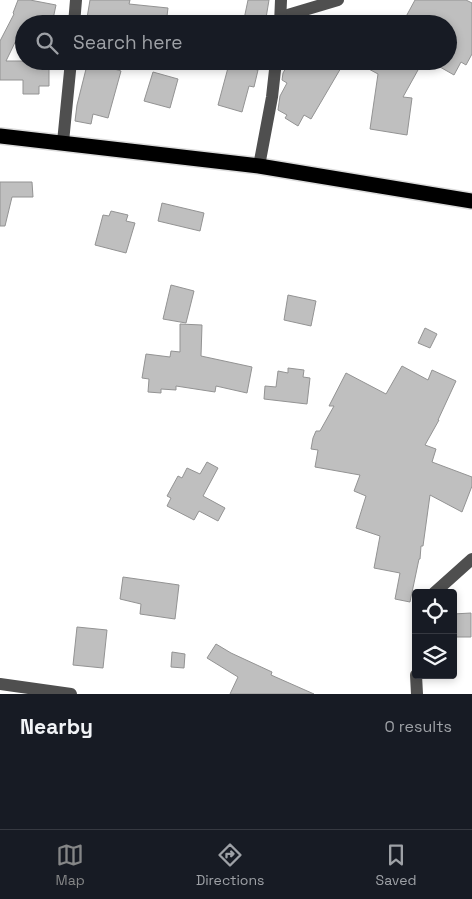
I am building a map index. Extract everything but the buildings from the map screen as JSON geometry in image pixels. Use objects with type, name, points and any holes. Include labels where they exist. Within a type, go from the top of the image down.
[{"type":"highway","points":[[0,136],[259,166],[472,201]]},
{"type":"street","points":[[75,15],[76,0]]},
{"type":"street","points":[[281,0],[281,15]]},
{"type":"street","points":[[295,15],[338,0]]},
{"type":"street","points":[[63,142],[70,70]]},
{"type":"street","points":[[259,166],[275,70]]},
{"type":"street","points":[[438,589],[472,559]]},
{"type":"street","points":[[416,679],[416,694]]},
{"type":"street","points":[[0,684],[71,694]]}]
